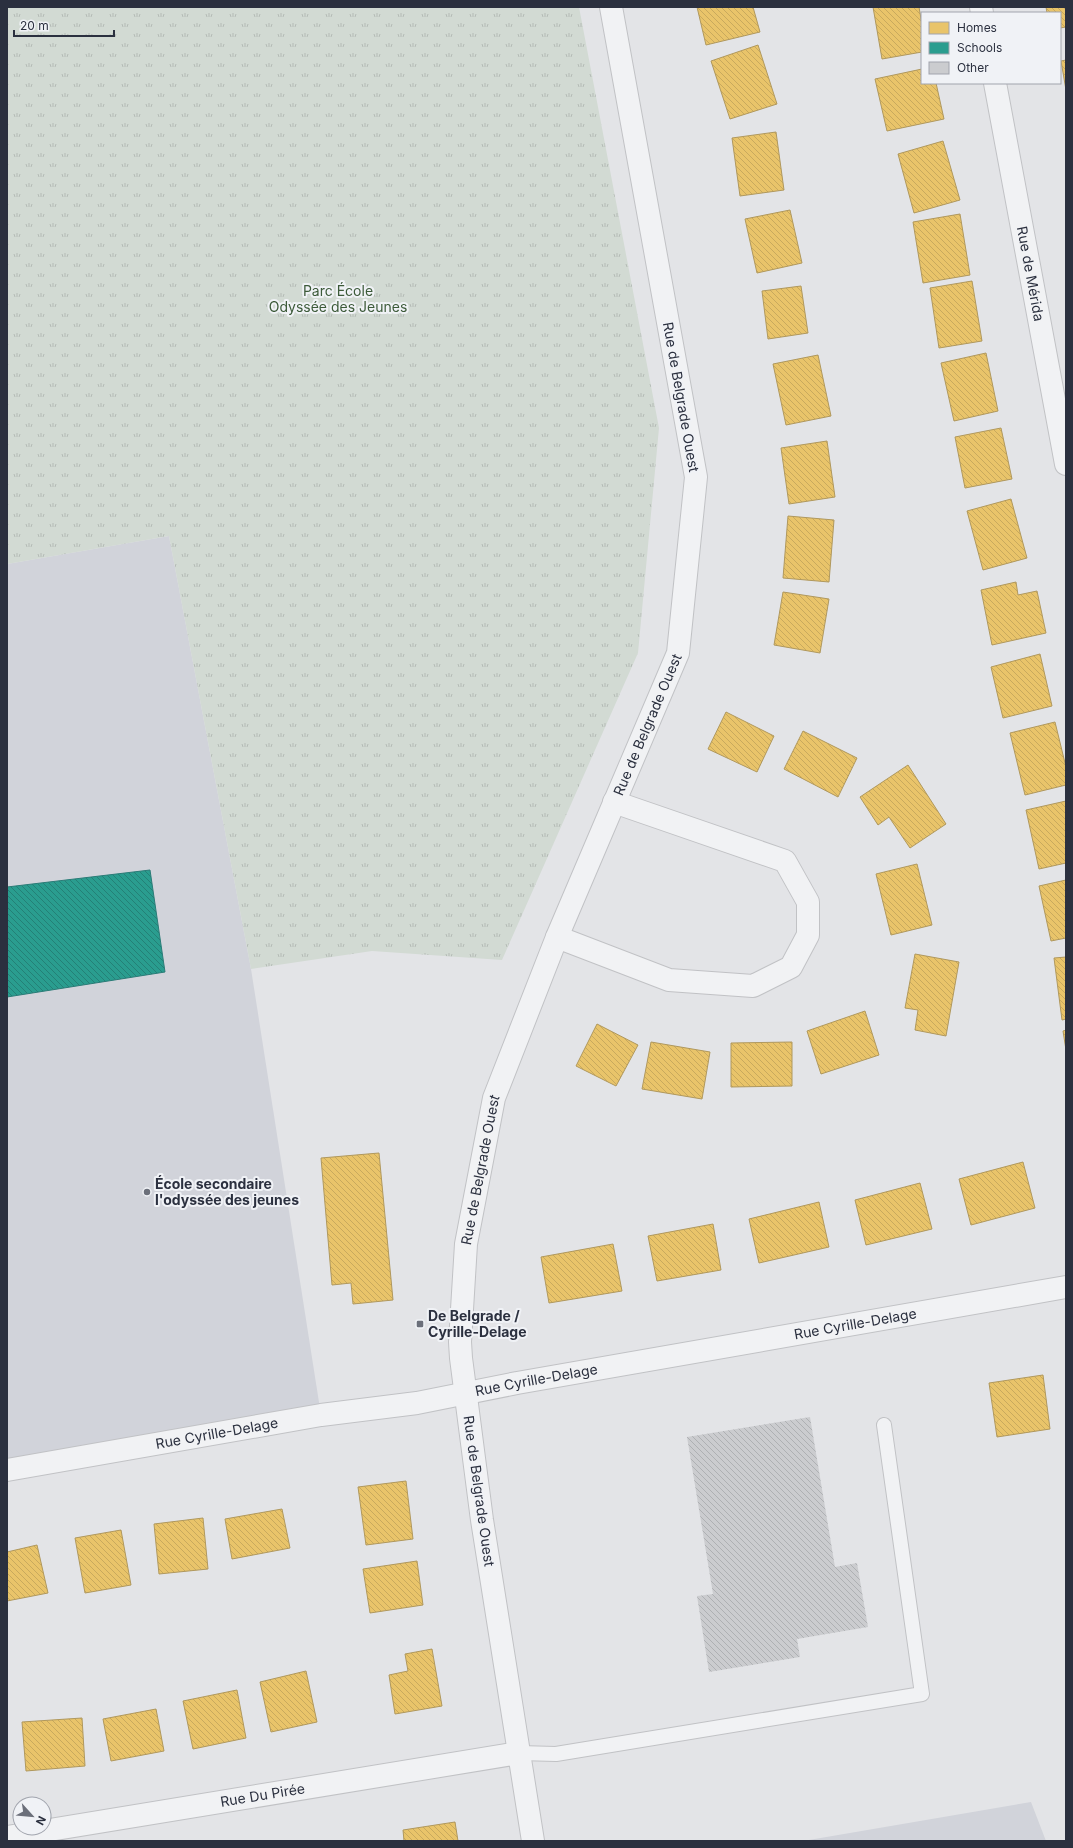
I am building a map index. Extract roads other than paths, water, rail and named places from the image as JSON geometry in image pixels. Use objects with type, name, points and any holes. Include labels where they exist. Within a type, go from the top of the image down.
[{"type":"street","name":"Rue de Belgrade Ouest","points":[[533,1841],[482,1520],[460,1342],[466,1244],[494,1098],[556,937],[678,653],[696,477],[612,7]]},
{"type":"street","name":"Rue de Mérida","points":[[995,84],[1066,464]]},
{"type":"street","name":"Rue de Belgrade Ouest","points":[[556,937],[669,980],[753,986],[791,967],[808,936],[808,902],[785,861],[614,802]]},
{"type":"street","name":"Rue Cyrille-Delage","points":[[7,1470],[321,1415],[417,1403],[1066,1288]]},
{"type":"street","name":"Rue Du Pirée","points":[[7,1837],[519,1753]]},
{"type":"lane","points":[[519,1753],[556,1754],[922,1694],[884,1425]]},
{"type":"place","name":"École secondaire l'odyssée des jeunes","points":[[147,1192]]},
{"type":"place","name":"De Belgrade / Cyrille-Delage","points":[[420,1324]]},
{"type":"park label","name":"Parc École Odyssée des Jeunes","points":[[338,300]]}]
